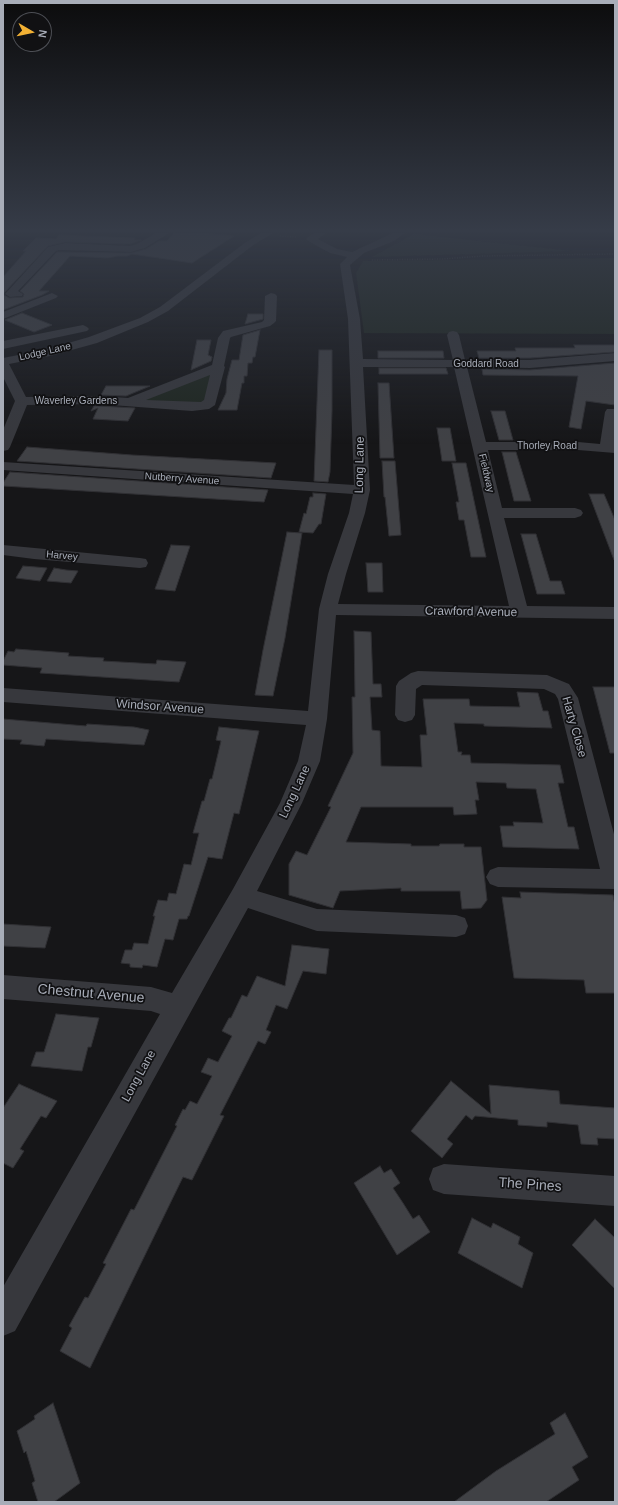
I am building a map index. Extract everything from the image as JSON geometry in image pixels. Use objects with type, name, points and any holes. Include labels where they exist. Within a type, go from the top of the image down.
[{"type":"street","points":[[5,322],[39,303]]},
{"type":"street","name":"Lodge Lane","points":[[3,363],[93,340],[144,320],[172,303]]},
{"type":"street","name":"Waverley Gardens","points":[[22,401],[98,400],[192,407],[204,406],[210,402],[224,338],[227,334],[266,324],[270,321],[271,303]]},
{"type":"street","name":"Long Lane","points":[[3,1319],[242,896],[300,782],[311,754],[317,719],[328,609],[337,574],[357,513],[362,490],[357,363],[351,303]]},
{"type":"street","points":[[3,345],[96,326],[142,308],[149,307],[164,309]]},
{"type":"street","points":[[22,331],[40,338]]},
{"type":"street","name":"Fieldway","points":[[453,335],[519,612]]},
{"type":"street","name":"Goddard Road","points":[[357,363],[552,363],[615,357]]},
{"type":"street","points":[[3,363],[22,401],[3,447]]},
{"type":"street","name":"Waverley Gardens","points":[[129,402],[218,367]]},
{"type":"street","points":[[611,449],[612,412]]},
{"type":"street","name":"Thorley Road","points":[[480,446],[578,446],[611,449]]},
{"type":"street","name":"Nutberry Avenue","points":[[3,466],[362,490]]},
{"type":"street","points":[[495,513],[575,513]]},
{"type":"street","name":"Harvey","points":[[3,550],[118,567],[140,563]]},
{"type":"street","name":"Crawford Avenue","points":[[328,609],[615,613]]},
{"type":"street","name":"Harty Close","points":[[405,715],[406,686],[418,678],[547,682],[562,689],[568,698],[614,879],[498,877]]},
{"type":"street","name":"Windsor Avenue","points":[[3,695],[317,719]]},
{"type":"street","points":[[242,896],[317,920],[456,926]]},
{"type":"street","name":"Chestnut Avenue","points":[[3,987],[152,999],[178,1007]]},
{"type":"street","name":"The Pines","points":[[444,1179],[615,1191]]},
{"type":"shaded area","points":[[360,303],[615,303],[615,334],[364,333]]},
{"type":"shaded area","points":[[207,374],[214,376],[205,403],[141,401]]},
{"type":"building","points":[[3,303],[21,303],[3,310]]},
{"type":"building","points":[[22,313],[52,325],[34,332],[5,320]]},
{"type":"building","points":[[248,314],[263,314],[263,319],[245,324]]},
{"type":"building","points":[[260,330],[255,357],[253,357],[252,363],[248,363],[247,376],[244,376],[244,383],[242,383],[237,410],[218,410],[226,393],[227,379],[232,360],[239,360],[243,335]]},
{"type":"building","points":[[197,340],[211,340],[208,355],[212,357],[211,361],[191,370]]},
{"type":"building","points":[[574,345],[615,345],[615,352],[530,358],[479,358],[477,351],[516,351],[515,348],[575,348]]},
{"type":"building","points":[[319,350],[332,350],[332,411],[330,472],[328,482],[314,481]]},
{"type":"building","points":[[378,351],[443,351],[444,358],[378,358]]},
{"type":"building","points":[[615,363],[615,405],[586,401],[581,429],[569,427],[578,376],[483,375],[482,369],[530,370]]},
{"type":"building","points":[[379,368],[446,368],[448,374],[379,374]]},
{"type":"building","points":[[378,383],[389,383],[394,458],[380,458]]},
{"type":"building","points":[[106,386],[150,386],[126,396],[101,395]]},
{"type":"building","points":[[94,406],[135,408],[128,421],[93,419],[98,408],[91,411]]},
{"type":"building","points":[[491,411],[505,411],[513,440],[499,440]]},
{"type":"building","points":[[437,428],[450,428],[456,461],[442,461]]},
{"type":"building","points":[[27,447],[132,455],[276,463],[271,478],[17,461]]},
{"type":"building","points":[[502,452],[516,452],[531,501],[514,501]]},
{"type":"building","points":[[382,461],[395,461],[401,535],[389,536],[384,497]]},
{"type":"building","points":[[452,463],[466,463],[486,557],[471,557],[464,520],[459,520],[456,502],[459,502]]},
{"type":"building","points":[[10,472],[268,490],[264,502],[3,486],[3,483]]},
{"type":"building","points":[[313,493],[326,494],[321,524],[319,524],[313,533],[299,532],[304,513],[306,514],[310,497],[313,497]]},
{"type":"building","points":[[589,494],[604,494],[615,520],[614,560]]},
{"type":"building","points":[[287,532],[302,533],[285,638],[273,696],[255,695],[263,650]]},
{"type":"building","points":[[521,534],[536,534],[550,581],[561,581],[565,594],[537,594]]},
{"type":"building","points":[[171,545],[190,546],[175,591],[155,589]]},
{"type":"building","points":[[366,563],[382,563],[383,592],[368,592]]},
{"type":"building","points":[[23,566],[47,568],[40,581],[16,578]]},
{"type":"building","points":[[54,568],[78,571],[71,583],[47,581]]},
{"type":"building","points":[[354,631],[371,632],[373,684],[381,684],[382,697],[370,697],[372,730],[380,731],[381,766],[422,767],[420,735],[427,735],[423,699],[469,699],[470,706],[520,707],[517,692],[538,693],[543,711],[548,711],[552,728],[484,726],[484,724],[454,723],[458,752],[462,752],[461,755],[470,755],[471,763],[560,765],[564,783],[558,783],[568,827],[574,827],[579,849],[503,847],[500,826],[514,826],[513,822],[543,823],[536,789],[507,788],[506,783],[476,782],[479,800],[475,800],[477,814],[454,815],[453,807],[361,807],[346,842],[411,844],[411,846],[464,844],[464,847],[481,847],[487,900],[481,908],[462,909],[460,891],[401,891],[401,888],[340,891],[333,908],[289,895],[289,864],[296,851],[307,855],[331,807],[328,806],[353,753],[352,697],[355,697]]},
{"type":"building","points":[[16,649],[69,653],[68,656],[104,658],[103,661],[156,664],[157,660],[186,662],[179,682],[40,673],[42,668],[3,665],[3,661],[8,651],[14,652]]},
{"type":"building","points":[[593,687],[615,687],[615,753],[610,753]]},
{"type":"building","points":[[3,719],[86,726],[87,724],[134,727],[149,730],[144,745],[46,739],[44,746],[20,744],[22,740],[3,739]]},
{"type":"building","points":[[219,727],[259,731],[239,814],[234,813],[222,859],[208,857],[189,916],[187,919],[179,919],[173,940],[165,939],[157,967],[143,965],[142,968],[130,967],[130,964],[121,963],[125,950],[132,950],[134,943],[148,944],[155,916],[153,916],[158,900],[167,901],[169,893],[176,894],[184,864],[191,865],[199,833],[193,833],[202,801],[204,801],[210,779],[212,779],[221,741],[216,740]]},
{"type":"building","points":[[520,892],[613,895],[615,905],[615,993],[586,993],[584,980],[514,978],[502,897],[521,898]]},
{"type":"building","points":[[3,924],[51,927],[45,948],[3,946]]},
{"type":"building","points":[[292,945],[329,949],[326,974],[303,971],[287,1009],[276,1005],[266,1030],[271,1032],[265,1044],[258,1041],[220,1115],[224,1116],[192,1180],[183,1177],[90,1368],[60,1351],[72,1328],[69,1326],[85,1297],[88,1298],[106,1264],[103,1263],[131,1209],[134,1210],[177,1126],[175,1125],[183,1109],[185,1110],[190,1101],[197,1104],[212,1076],[201,1072],[208,1058],[218,1062],[232,1036],[222,1031],[229,1018],[231,1018],[242,995],[247,997],[257,976],[285,986]]},
{"type":"building","points":[[56,1014],[99,1018],[91,1047],[88,1047],[82,1071],[31,1066],[36,1052],[44,1052]]},
{"type":"building","points":[[451,1081],[491,1114],[489,1085],[559,1091],[560,1104],[615,1108],[615,1139],[597,1138],[598,1145],[581,1144],[578,1125],[547,1122],[547,1127],[518,1125],[518,1120],[475,1116],[472,1120],[466,1115],[447,1139],[453,1144],[442,1158],[411,1131]]},
{"type":"building","points":[[19,1084],[57,1101],[46,1118],[41,1116],[20,1149],[24,1151],[13,1168],[3,1163],[3,1108]]},
{"type":"building","points":[[380,1166],[384,1173],[391,1169],[400,1183],[393,1188],[413,1219],[419,1215],[430,1232],[397,1255],[354,1183]]},
{"type":"building","points":[[472,1218],[491,1228],[493,1223],[520,1237],[518,1244],[533,1253],[522,1288],[458,1253]]},
{"type":"building","points":[[595,1219],[615,1238],[615,1289],[572,1245]]},
{"type":"building","points":[[53,1403],[80,1483],[54,1502],[38,1502],[32,1483],[35,1481],[26,1451],[24,1453],[17,1431],[35,1419],[34,1416]]},
{"type":"building","points":[[565,1413],[588,1457],[572,1467],[579,1480],[546,1502],[454,1502],[496,1471],[555,1434],[550,1423]]}]
